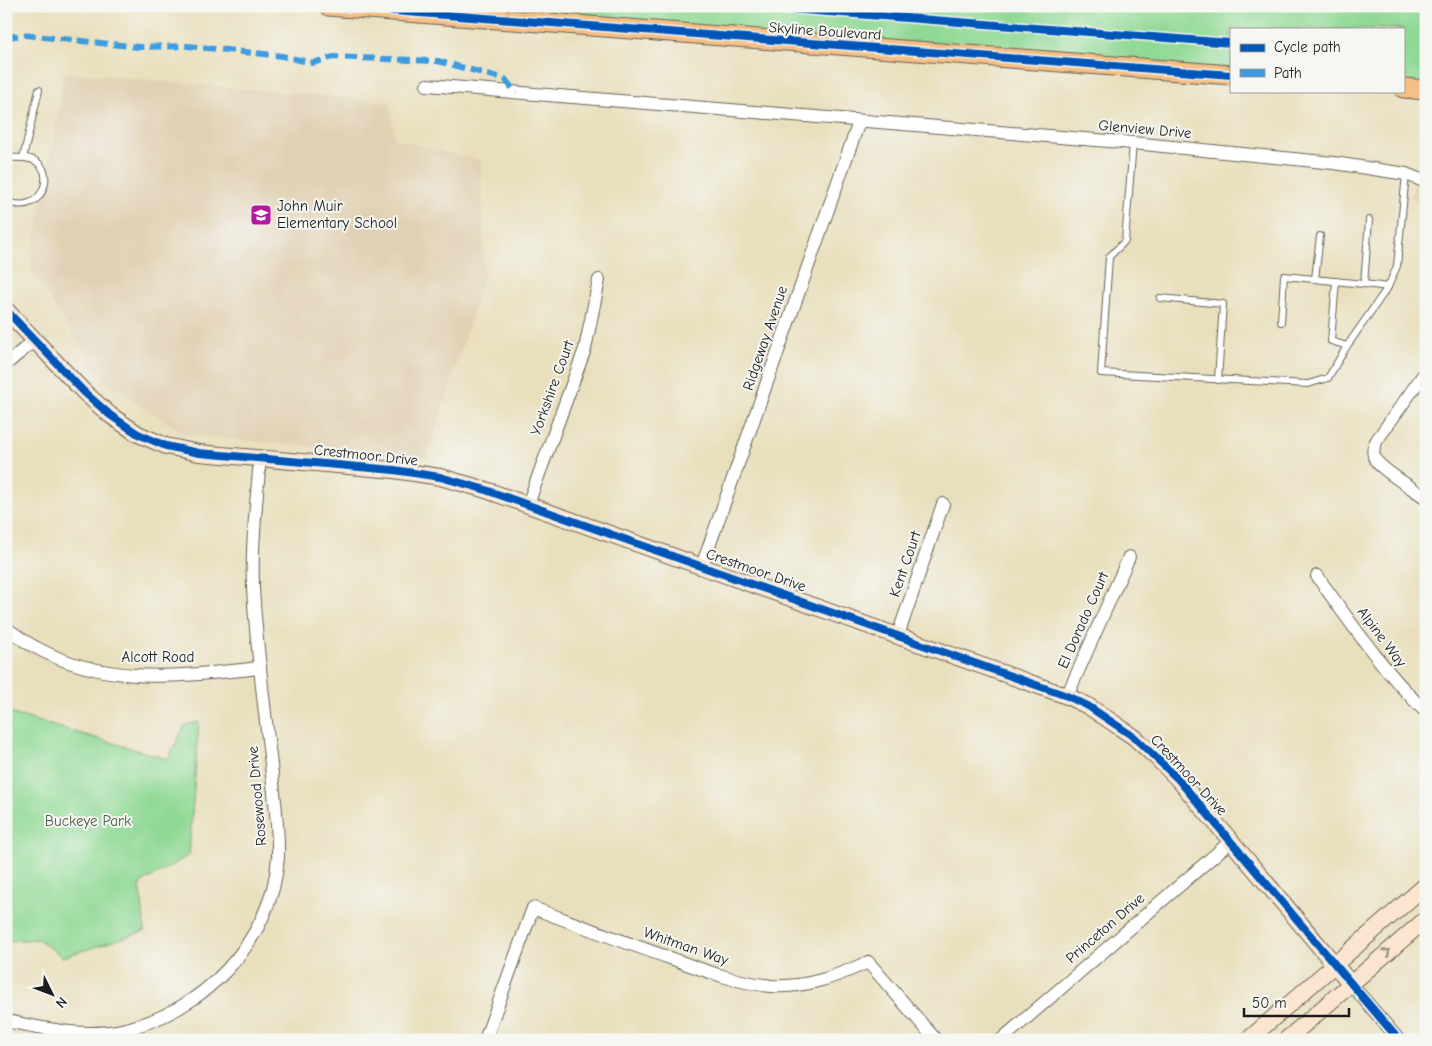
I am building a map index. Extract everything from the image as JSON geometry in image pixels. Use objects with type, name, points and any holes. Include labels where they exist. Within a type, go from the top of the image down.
[{"type":"main road","name":"Skyline Boulevard","points":[[328,6],[1230,75]]},
{"type":"main road","points":[[1404,88],[1426,90]]},
{"type":"street","points":[[427,85],[859,122]]},
{"type":"street","name":"Glenview Drive","points":[[859,122],[1133,143],[1334,163],[1406,174],[1426,182]]},
{"type":"street","name":"Ridgeway Avenue","points":[[702,566],[859,122]]},
{"type":"street","name":"Yorkshire Court","points":[[528,504],[584,349],[599,280]]},
{"type":"street","name":"Crestmoor Drive","points":[[6,310],[84,392],[110,415],[138,434],[166,446],[199,453],[394,470],[440,477],[528,504],[898,635],[1066,696],[1088,706],[1134,737],[1177,778],[1398,1040]]},
{"type":"street","points":[[6,364],[35,340]]},
{"type":"street","points":[[1426,371],[1377,440],[1373,451],[1374,458],[1382,467],[1426,498]]},
{"type":"street","name":"Rosewood Drive","points":[[6,1021],[54,1030],[88,1032],[120,1030],[156,1019],[179,1008],[199,995],[225,973],[243,950],[260,921],[272,891],[278,858],[278,824],[260,668],[252,575],[252,547],[260,459]]},
{"type":"street","name":"Kent Court","points":[[898,635],[943,504]]},
{"type":"street","name":"El Dorado Court","points":[[1066,696],[1129,557]]},
{"type":"street","name":"Alpine Way","points":[[1317,576],[1377,659],[1395,681],[1426,712]]},
{"type":"street","name":"Alcott Road","points":[[6,628],[36,647],[68,662],[104,672],[139,676],[180,676],[260,668]]},
{"type":"street","name":"Princeton Drive","points":[[1001,1040],[1231,841]]},
{"type":"street","points":[[1248,1040],[1426,884]]},
{"type":"street","name":"Whitman Way","points":[[485,1040],[532,908],[717,975],[745,982],[774,986],[802,984],[825,980],[868,962],[936,1040]]},
{"type":"street","points":[[1286,1040],[1426,919]]},
{"type":"lane","points":[[23,158],[39,90]]},
{"type":"lane","points":[[1133,143],[1125,241],[1109,257],[1101,373],[1308,384],[1328,378],[1347,346],[1388,287],[1397,266],[1406,174]]},
{"type":"lane","points":[[6,158],[23,158],[36,162],[44,170],[46,182],[40,197],[28,204],[14,204],[6,201]]},
{"type":"lane","points":[[1364,284],[1369,220]]},
{"type":"lane","points":[[1315,279],[1320,236]]},
{"type":"lane","points":[[1281,322],[1284,276],[1388,287]]},
{"type":"lane","points":[[1336,281],[1330,341],[1347,346]]},
{"type":"lane","points":[[1160,298],[1223,304],[1218,380]]},
{"type":"shaded area","name":"John Muir Elementary School","points":[[63,72],[390,102],[395,139],[481,161],[484,277],[427,458],[186,435],[102,379],[30,269],[60,101]]},
{"type":"shaded area","points":[[1426,144],[1426,205],[1410,197]]},
{"type":"green space","points":[[328,6],[1426,6],[1426,90],[1404,88],[1404,28],[1230,28],[1230,75]]},
{"type":"green space","name":"Buckeye Park","points":[[6,712],[168,759],[185,725],[199,722],[189,855],[140,884],[145,931],[63,957],[38,939],[6,941]]},
{"type":"marked path","points":[[1400,6],[1426,9]]},
{"type":"marked path","points":[[6,37],[25,35],[139,47],[188,46],[282,56],[313,63],[333,57],[438,61],[505,79],[516,93]]},
{"type":"cycle path","points":[[328,6],[1230,75]]},
{"type":"cycle path","points":[[751,6],[1230,43]]},
{"type":"cycle path","points":[[6,310],[84,392],[110,415],[138,434],[166,446],[199,453],[394,470],[440,477],[483,489],[1067,696],[1088,706],[1134,737],[1177,778],[1399,1040]]},
{"type":"place","name":"John Muir Elementary School","points":[[261,215]]}]
